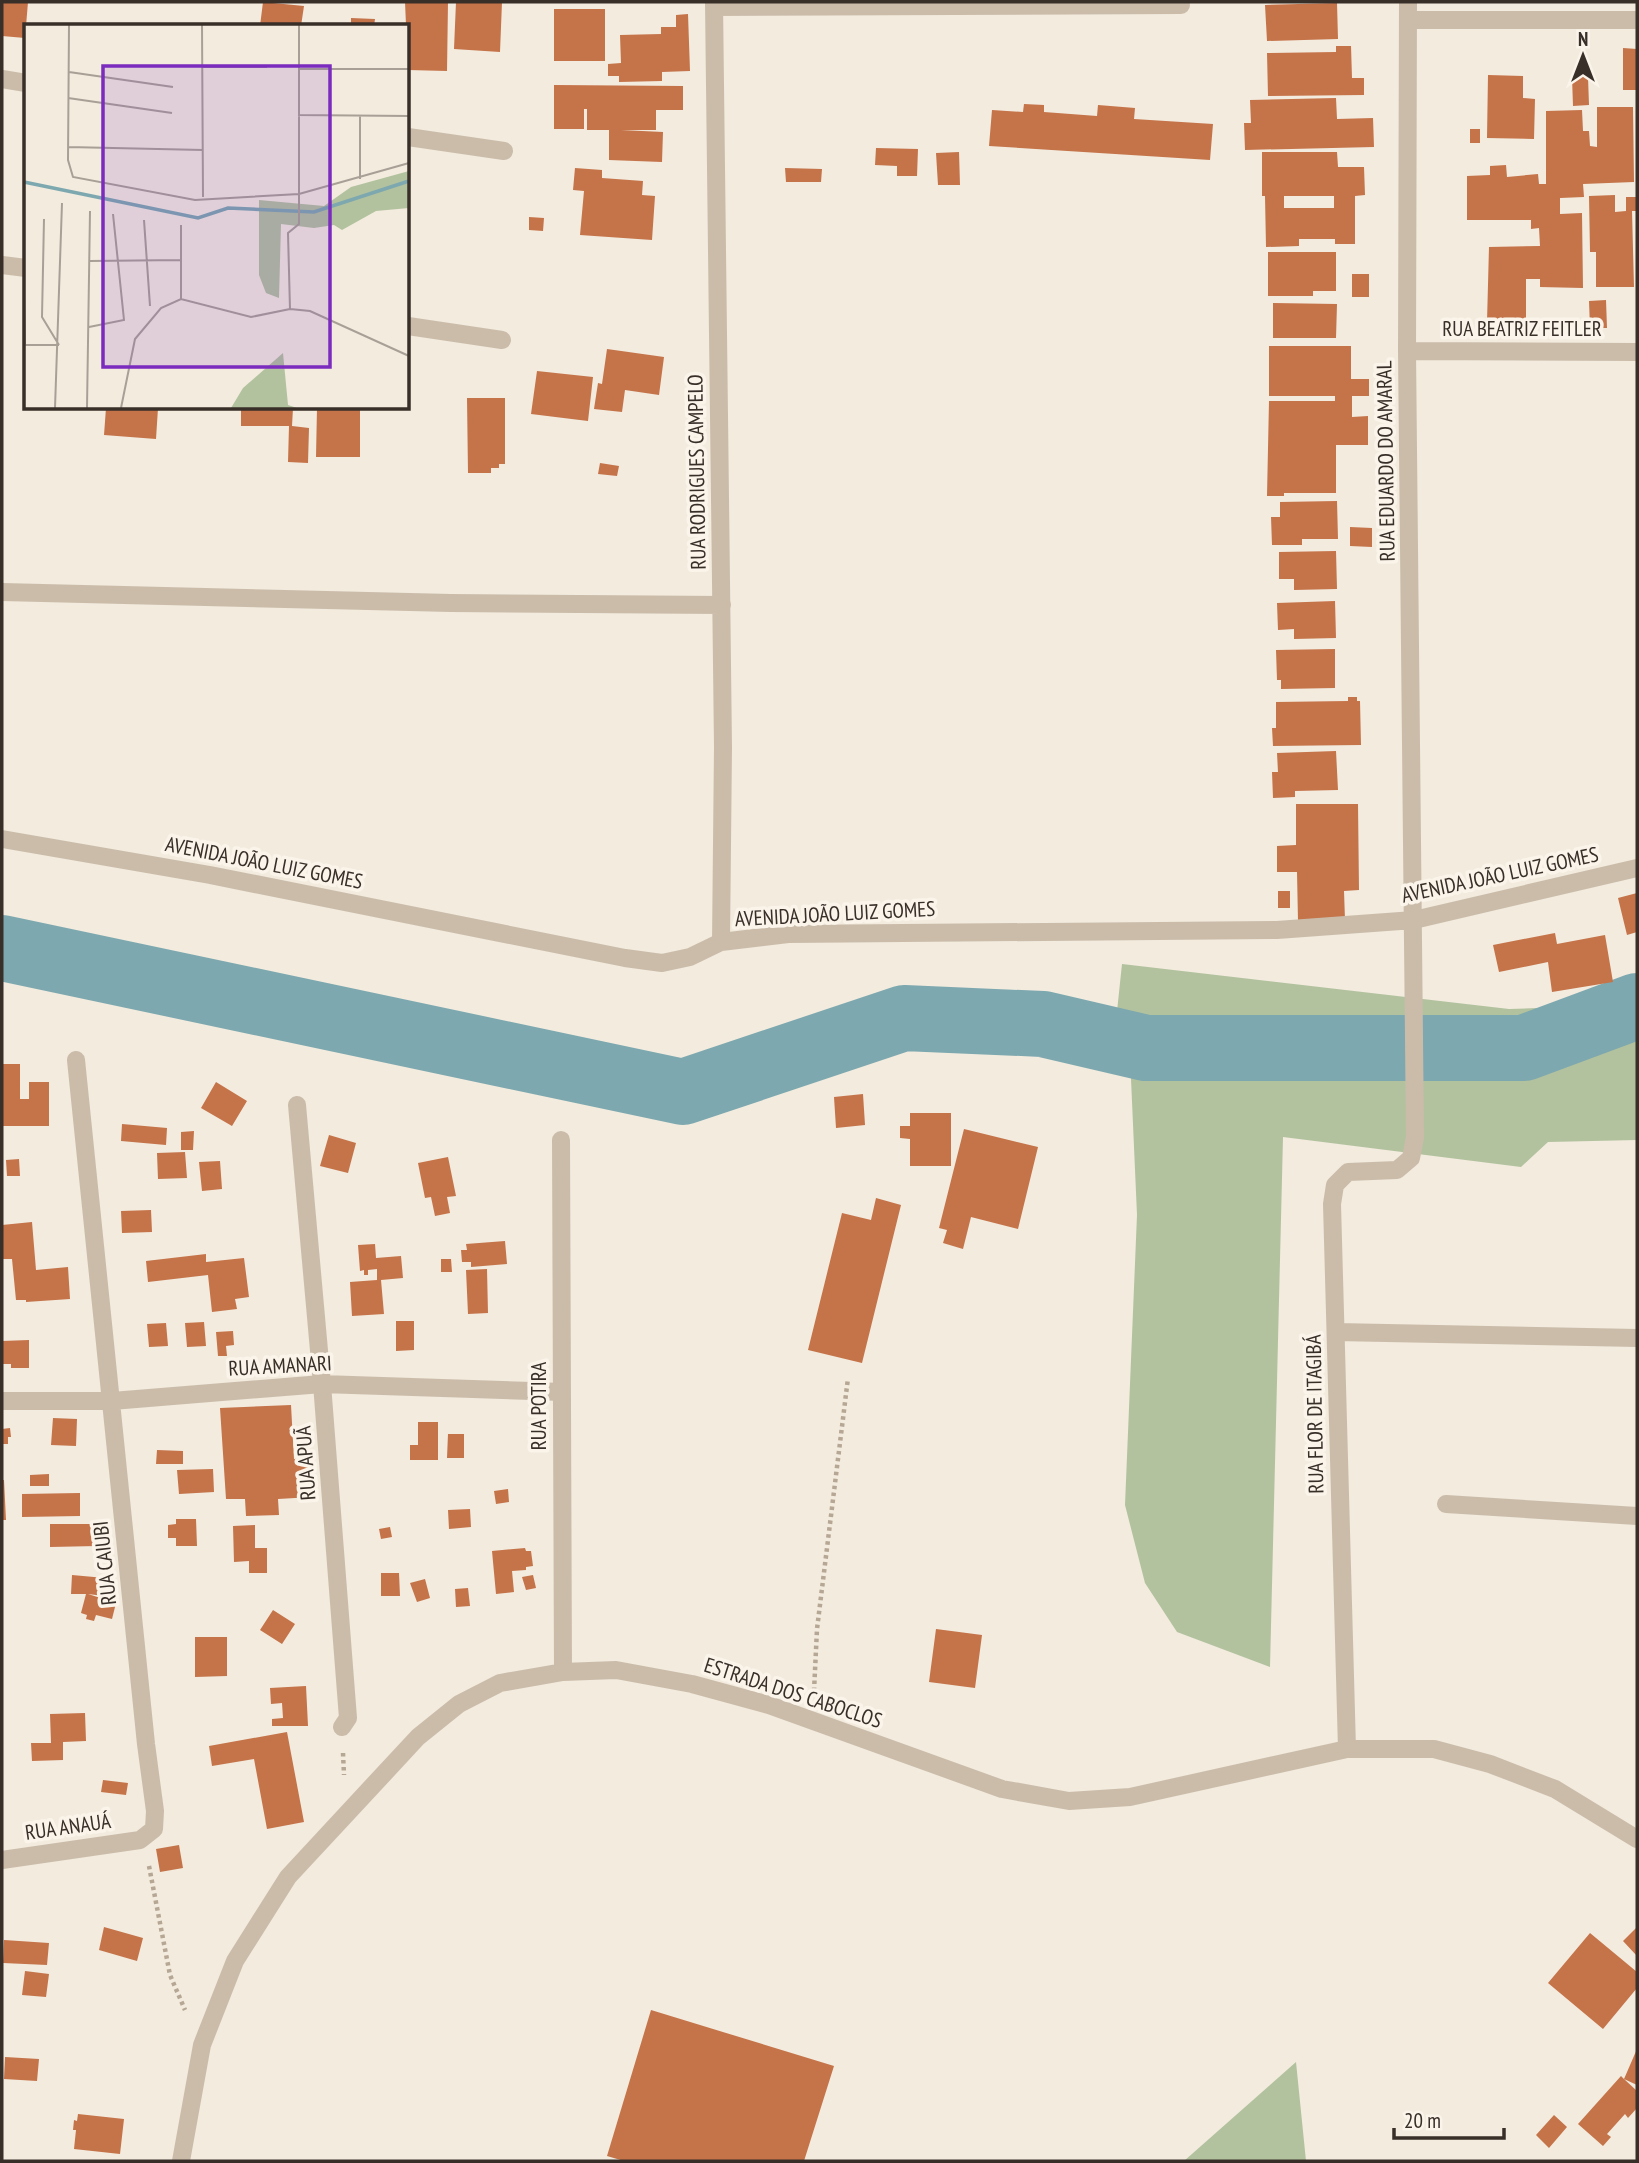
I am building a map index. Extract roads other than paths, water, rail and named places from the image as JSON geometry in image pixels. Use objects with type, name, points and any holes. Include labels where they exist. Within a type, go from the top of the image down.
[{"type":"street","name":"RUA EDUARDO DO AMARAL","points":[[1408,2],[1407,351],[1415,1137]]},
{"type":"street","points":[[714,4],[1181,5]]},
{"type":"street","name":"RUA RODRIGUES CAMPELO","points":[[714,4],[722,605],[721,942]]},
{"type":"street","points":[[1408,20],[1637,20]]},
{"type":"street","points":[[2,79],[24,83]]},
{"type":"street","points":[[410,137],[504,151]]},
{"type":"street","points":[[2,264],[24,268]]},
{"type":"street","points":[[410,326],[502,340]]},
{"type":"street","name":"RUA BEATRIZ FEITLER","points":[[1407,351],[1637,352]]},
{"type":"street","points":[[2,592],[437,603],[722,605]]},
{"type":"street","name":"AVENIDA JOÃO LUIZ GOMES","points":[[2,839],[211,875],[625,958],[662,963],[690,957],[721,942],[788,934],[1277,930],[1414,920],[1637,868]]},
{"type":"street","name":"RUA CAIUBI","points":[[76,1060],[155,1811],[154,1829],[140,1840]]},
{"type":"street","name":"RUA APUÃ","points":[[297,1105],[348,1718],[342,1727]]},
{"type":"street","name":"RUA FLOR DE ITAGIBÁ","points":[[1347,1749],[1332,1204],[1335,1185],[1348,1172],[1397,1170],[1411,1158],[1415,1137]]},
{"type":"street","name":"RUA POTIRA","points":[[561,1140],[563,1672]]},
{"type":"street","points":[[1336,1332],[1637,1338]]},
{"type":"street","name":"RUA AMANARI","points":[[2,1401],[112,1401],[322,1384],[562,1392]]},
{"type":"street","points":[[1446,1503],[1637,1516]]},
{"type":"street","name":"ESTRADA DOS CABOCLOS","points":[[181,2161],[202,2045],[235,1961],[288,1877],[418,1737],[459,1704],[500,1683],[563,1672],[616,1670],[692,1684],[769,1705],[1002,1789],[1069,1801],[1130,1797],[1347,1749],[1434,1749],[1490,1763],[1555,1789],[1637,1839]]},
{"type":"street","name":"RUA ANAUÁ","points":[[2,1860],[140,1840]]},
{"type":"waterway","points":[[2,948],[683,1092],[904,1018],[1043,1024],[1146,1048],[1524,1048],[1637,1006]]}]
